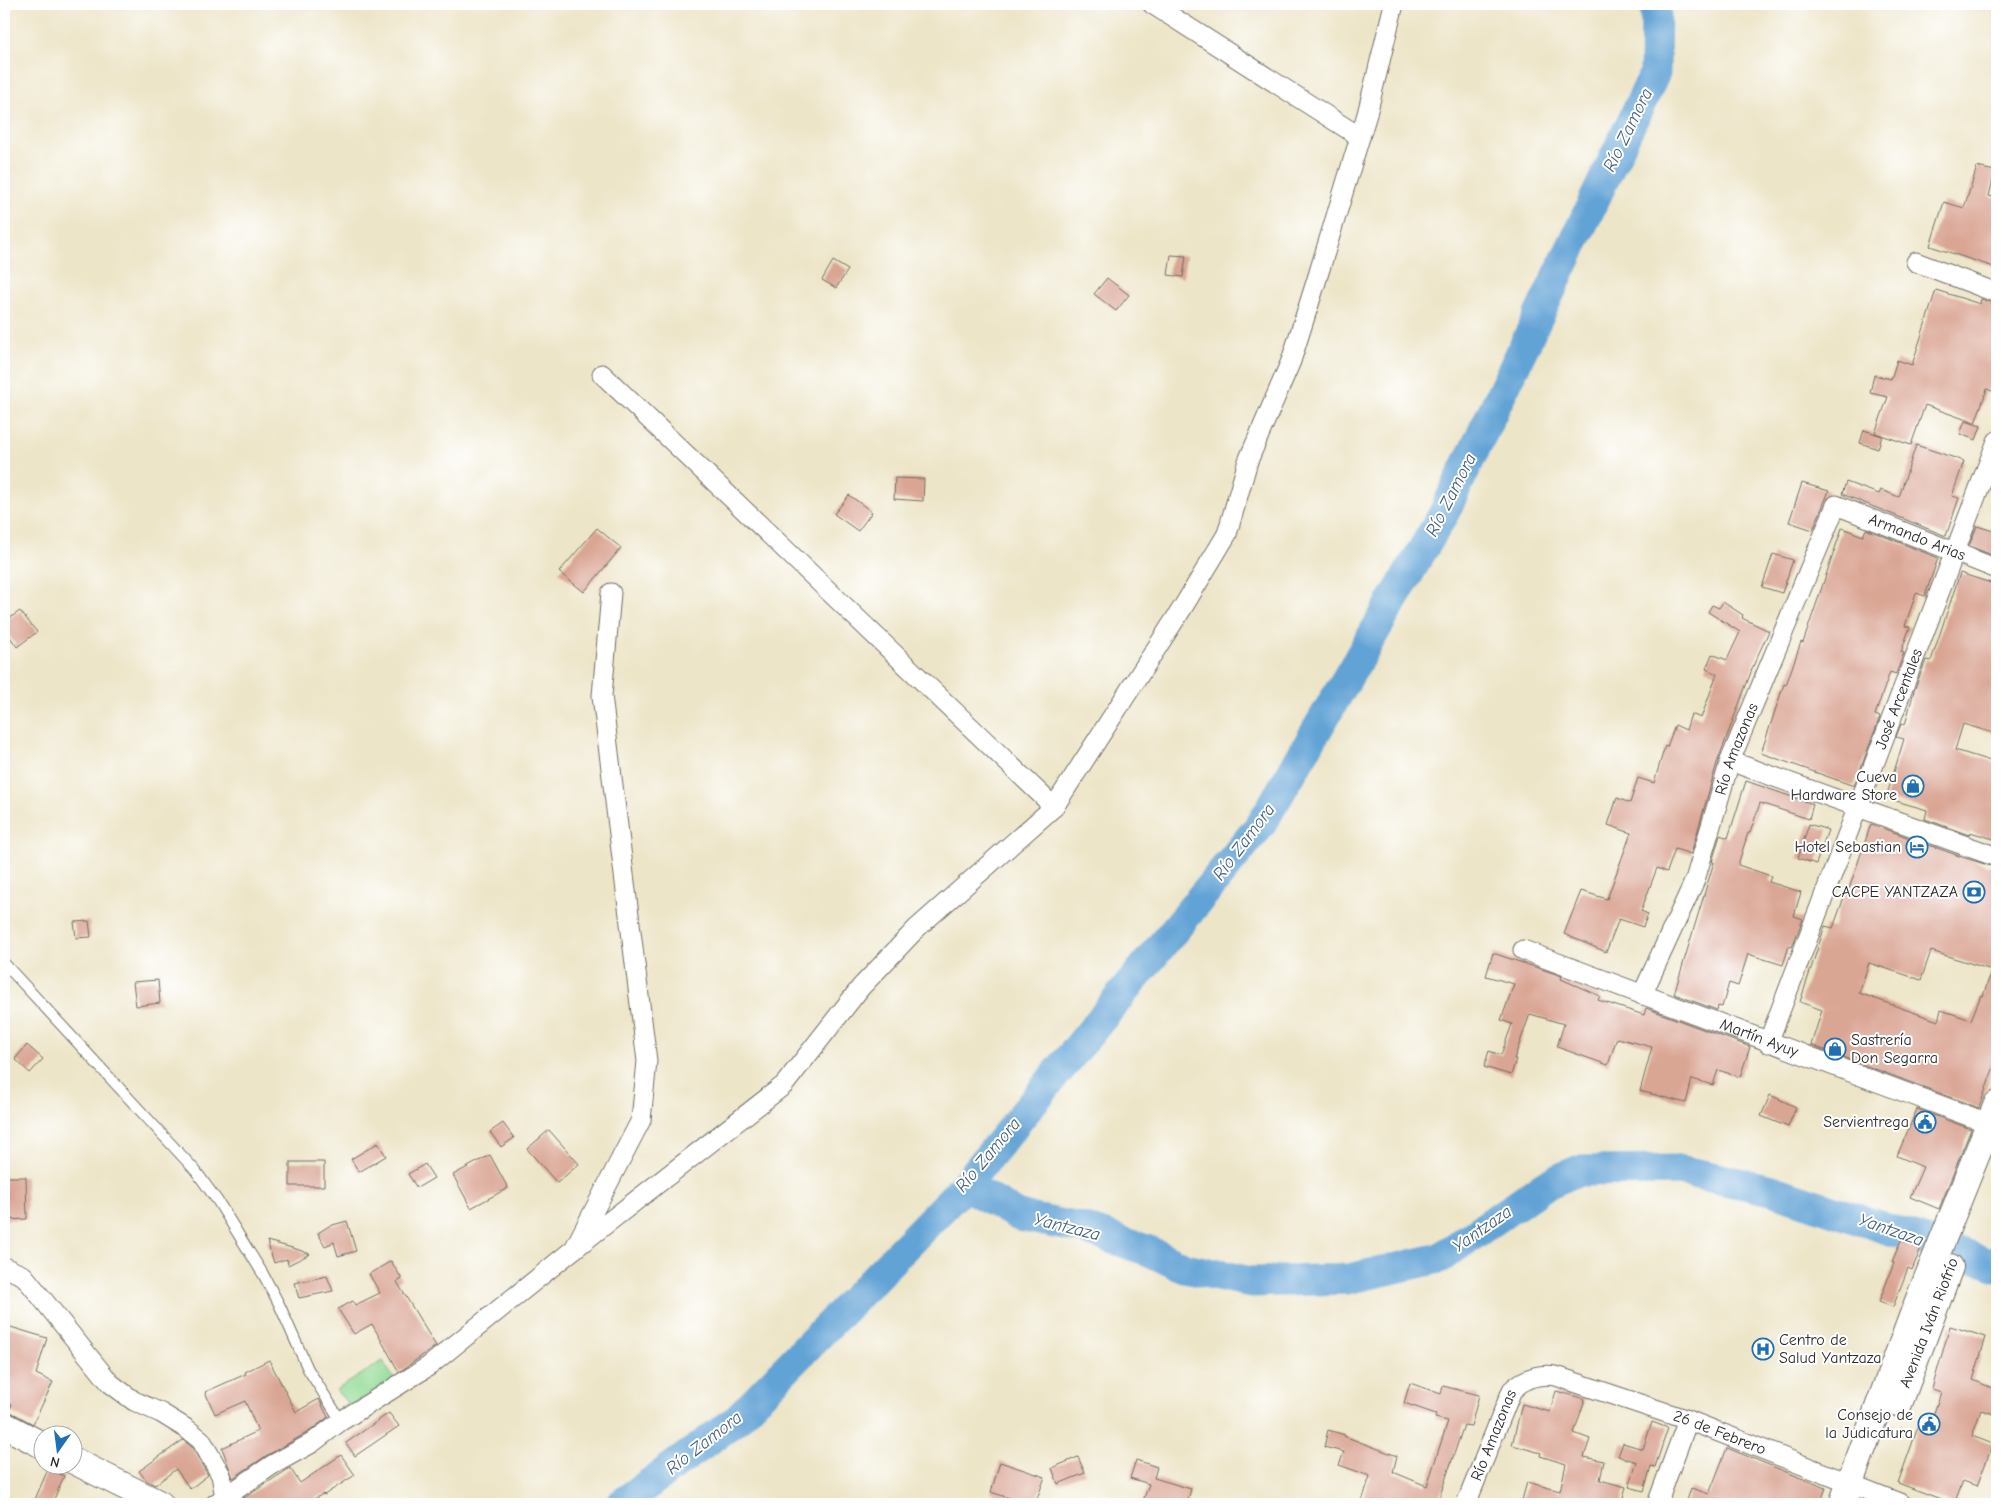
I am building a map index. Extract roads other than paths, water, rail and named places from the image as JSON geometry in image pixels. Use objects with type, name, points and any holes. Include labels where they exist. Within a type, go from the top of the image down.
[{"type":"main road","name":"Avenida Iván Riofrío","points":[[1855,1496],[1995,1123]]},
{"type":"main road","points":[[4,1425],[32,1440]]},
{"type":"main road","points":[[82,1465],[160,1504]]},
{"type":"street","points":[[1152,4],[1360,137]]},
{"type":"street","points":[[220,1501],[272,1465],[312,1443],[340,1421],[429,1366],[574,1249],[784,1085],[861,987],[917,928],[1054,807],[1183,608],[1227,534],[1248,461],[1291,361],[1360,137],[1394,4]]},
{"type":"street","points":[[1916,262],[1997,293]]},
{"type":"street","points":[[602,374],[1054,807]]},
{"type":"street","name":"José Arcentales","points":[[1768,1043],[1997,441]]},
{"type":"street","name":"Armando Arias","points":[[1836,505],[1997,569]]},
{"type":"street","name":"Río Amazonas","points":[[1642,995],[1695,880],[1730,761],[1836,505]]},
{"type":"street","points":[[574,1249],[641,1120],[647,1061],[602,696],[611,592]]},
{"type":"street","points":[[1730,761],[1997,857]]},
{"type":"street","name":"Martín Ayuy","points":[[1523,950],[1768,1043],[1974,1118],[1995,1123]]},
{"type":"street","points":[[4,1267],[24,1276],[110,1383],[134,1401],[181,1425],[200,1440],[221,1475],[220,1501]]},
{"type":"street","name":"26 de Febrero","points":[[1532,1377],[1556,1376],[1688,1420],[1855,1496],[1902,1504]]},
{"type":"street","name":"Río Amazonas","points":[[1466,1504],[1512,1390],[1521,1382],[1532,1377]]},
{"type":"street","points":[[1657,1504],[1688,1420]]},
{"type":"lane","points":[[4,963],[195,1170],[219,1203],[263,1274],[283,1312],[308,1369],[340,1421]]},
{"type":"waterway","name":"Río Zamora","points":[[621,1504],[734,1422],[965,1185],[1262,823],[1443,515],[1655,73],[1656,4]]},
{"type":"waterway","name":"Yantzaza","points":[[965,1185],[1019,1216],[1085,1229],[1149,1251],[1185,1268],[1251,1282],[1348,1279],[1440,1258],[1545,1185],[1577,1171],[1678,1170],[1772,1190],[1997,1266]]},
{"type":"place","name":"Cueva Hardware Store","points":[[1913,786]]},
{"type":"place","name":"Hotel Sebastian","points":[[1917,847]]},
{"type":"place","name":"CACPE YANTZAZA","points":[[1974,892]]},
{"type":"place","name":"Sastrería Don Segarra","points":[[1835,1049]]},
{"type":"place","name":"Servientrega","points":[[1925,1122]]},
{"type":"place","name":"Centro de Salud Yantzaza","points":[[1763,1349]]},
{"type":"place","name":"Consejo de la Judicatura","points":[[1929,1424]]}]
